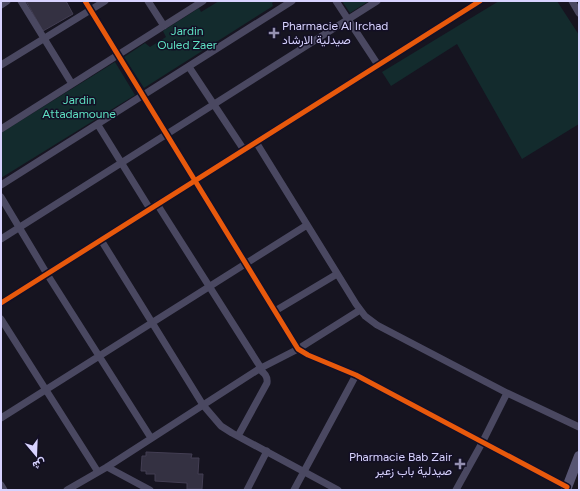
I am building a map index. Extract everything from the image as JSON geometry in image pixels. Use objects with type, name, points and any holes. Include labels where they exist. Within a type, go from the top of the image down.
[{"type":"main road","points":[[566,488],[579,456]]},
{"type":"street","points":[[1,5],[7,1]]},
{"type":"street","points":[[21,1],[72,84]]},
{"type":"street","points":[[85,1],[298,349],[308,355],[356,375],[566,488]]},
{"type":"street","points":[[1,65],[105,1]]},
{"type":"street","points":[[148,1],[164,26]]},
{"type":"street","points":[[1,129],[204,1]]},
{"type":"street","points":[[1,186],[292,1]]},
{"type":"street","points":[[336,1],[378,65]]},
{"type":"street","points":[[1,239],[377,1]]},
{"type":"street","points":[[1,303],[480,1]]},
{"type":"street","points":[[572,1],[578,11]]},
{"type":"street","points":[[188,67],[244,150]]},
{"type":"street","points":[[98,125],[150,209]]},
{"type":"street","points":[[256,142],[337,274],[365,316],[377,325],[507,393],[579,427]]},
{"type":"street","points":[[1,197],[47,274],[151,438]]},
{"type":"street","points":[[157,204],[268,379],[238,436]]},
{"type":"street","points":[[1,418],[100,357],[306,224]]},
{"type":"street","points":[[101,240],[203,405],[221,426],[338,490]]},
{"type":"street","points":[[275,312],[337,274]]},
{"type":"street","points":[[68,490],[107,467],[260,368],[298,349],[360,310]]},
{"type":"street","points":[[1,319],[98,472]]},
{"type":"street","points":[[294,490],[356,375]]},
{"type":"street","points":[[456,490],[507,393]]},
{"type":"street","points":[[247,490],[267,451]]},
{"type":"street","points":[[107,467],[150,490]]},
{"type":"street","points":[[1,485],[4,490]]},
{"type":"green space","name":"Jardin Ouled Zaer","points":[[219,1],[275,1],[272,3],[273,6],[144,88],[124,57],[145,43],[150,47],[166,37],[163,31],[199,8],[201,12]]},
{"type":"green space","points":[[342,1],[369,1],[350,13]]},
{"type":"green space","points":[[499,1],[557,1],[579,35],[579,124],[522,159],[457,44],[391,86],[382,72]]},
{"type":"green space","name":"Jardin Attadamoune","points":[[115,62],[135,95],[1,178],[1,133]]},
{"type":"building","points":[[26,1],[66,1],[73,14],[43,31]]},
{"type":"building","points":[[146,452],[192,454],[191,458],[199,458],[198,474],[203,474],[202,489],[187,489],[187,483],[155,481],[155,474],[146,474],[146,471],[141,471],[142,456],[146,456]]},
{"type":"cycle path","points":[[85,1],[298,349],[308,355],[356,375],[567,487]]},
{"type":"cycle path","points":[[1,303],[480,1]]},
{"type":"place","name":"Pharmacie Al Irchad صيدلية الارشاد","points":[[274,33]]},
{"type":"place","name":"Pharmacie Bab Zair صيدلية باب زعير","points":[[460,464]]}]
